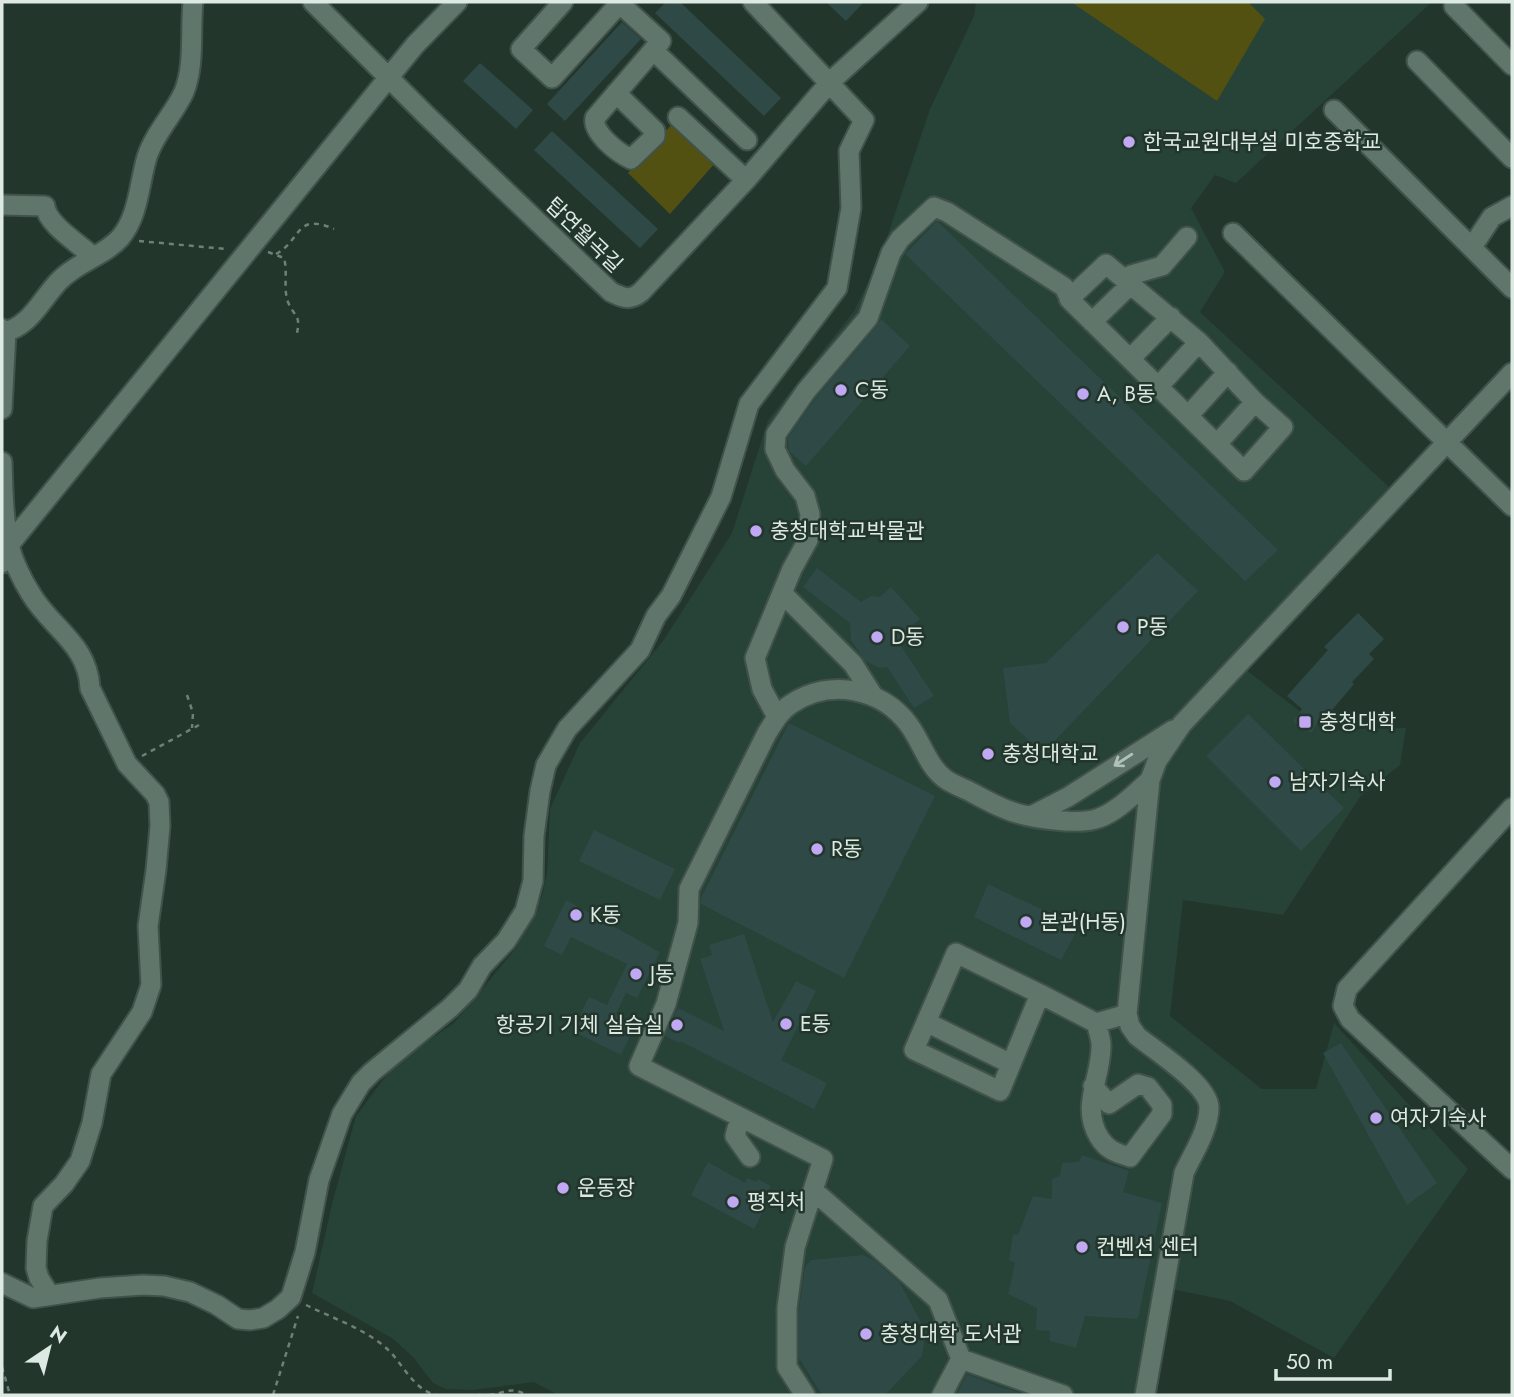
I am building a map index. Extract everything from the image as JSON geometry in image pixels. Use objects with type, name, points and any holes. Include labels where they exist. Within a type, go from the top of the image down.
[{"type":"street","points":[[2,409],[3,332],[25,323],[61,278],[92,256],[105,251],[122,236],[140,194],[147,156],[183,94],[188,80],[193,2]]},
{"type":"street","name":"탑연월곡길","points":[[313,2],[388,79],[611,292],[625,298],[634,298],[641,292],[746,180],[830,82],[918,2]]},
{"type":"street","points":[[5,554],[415,45],[457,2]]},
{"type":"street","points":[[563,2],[521,49],[552,78],[619,3],[661,41],[616,93]]},
{"type":"street","points":[[2,1283],[33,1298],[124,1286],[164,1286],[190,1292],[238,1319],[250,1320],[263,1318],[296,1300],[319,1180],[342,1114],[361,1083],[372,1072],[468,990],[482,966],[506,941],[524,911],[533,881],[534,836],[546,765],[567,729],[639,650],[656,616],[671,596],[721,497],[749,404],[837,288],[852,208],[849,151],[864,120],[753,2]]},
{"type":"street","points":[[1454,6],[1512,65]]},
{"type":"street","points":[[653,51],[747,140]]},
{"type":"street","points":[[1417,61],[1512,158]]},
{"type":"street","points":[[1334,110],[1512,288]]},
{"type":"street","points":[[699,136],[720,114]]},
{"type":"street","points":[[678,117],[746,180]]},
{"type":"street","points":[[2,205],[45,206],[44,209],[53,222],[92,256]]},
{"type":"street","points":[[1472,247],[1493,217],[1512,206]]},
{"type":"street","points":[[777,717],[762,689],[755,658],[808,540],[810,514],[805,496],[785,470],[775,449],[776,434],[806,391],[868,318],[891,253],[900,239],[934,208],[947,212],[1064,287],[1069,299],[1244,471],[1283,427],[1255,402],[1199,342],[1106,264],[1069,299]]},
{"type":"street","points":[[1233,233],[1512,506]]},
{"type":"street","points":[[1092,322],[1130,285],[1131,275],[1162,266],[1187,237]]},
{"type":"street","points":[[1130,359],[1171,317]]},
{"type":"street","points":[[1158,387],[1199,342]]},
{"type":"street","points":[[1188,416],[1228,372]]},
{"type":"street","points":[[1146,1395],[1184,1173],[1201,1140],[1209,1107],[1206,1096],[1195,1083],[1137,1036],[1130,1026],[1127,1014],[1150,780],[1157,761],[1182,724],[1512,373]]},
{"type":"street","points":[[1217,444],[1255,402]]},
{"type":"street","points":[[2,462],[5,554],[44,613],[80,652],[90,688],[127,764],[159,802],[160,827],[148,926],[151,985],[142,1012],[101,1074],[92,1123],[80,1161],[64,1184],[43,1206],[36,1268],[39,1279],[49,1294]]},
{"type":"street","points":[[782,593],[853,664],[872,694]]},
{"type":"street","points":[[805,1395],[787,1367],[787,1308],[795,1247],[823,1159],[639,1066],[666,1004],[688,923],[689,889],[777,717],[791,704],[827,691],[853,690],[872,694],[908,723],[944,779],[1007,810],[1030,816],[1085,822],[1101,818],[1150,780]]},
{"type":"street","points":[[1030,816],[1065,799],[1182,724]]},
{"type":"street","points":[[1065,799],[1062,811],[1068,820]]},
{"type":"street","points":[[1512,808],[1347,989],[1343,1006],[1350,1019],[1512,1169]]},
{"type":"street","points":[[1040,993],[1000,1091],[914,1050],[956,953],[1040,993],[1096,1023],[1127,1014]]},
{"type":"street","points":[[926,1023],[1011,1064]]},
{"type":"street","points":[[1094,1086],[1109,1104],[1138,1084],[1148,1087],[1162,1105],[1162,1114],[1130,1157],[1113,1153],[1102,1142],[1092,1125],[1090,1108],[1101,1045],[1096,1023]]},
{"type":"street","points":[[740,1117],[735,1136],[750,1157]]},
{"type":"street","points":[[814,1191],[938,1300],[961,1359],[942,1395]]},
{"type":"street","points":[[961,1359],[1063,1395]]},
{"type":"path","points":[[276,254],[283,250],[306,224],[316,223],[334,229]]},
{"type":"path","points":[[187,695],[193,713],[192,728]]},
{"type":"path","points":[[127,764],[199,725]]},
{"type":"path","points":[[273,1395],[296,1300],[383,1345],[397,1357],[417,1384],[430,1394],[437,1395]]},
{"type":"path","points":[[2,1367],[10,1395]]},
{"type":"path","points":[[489,1395],[505,1390],[527,1395]]},
{"type":"shaded area","name":"충청대학교","points":[[976,2],[1432,2],[1236,183],[1215,175],[1191,208],[1225,272],[1200,312],[1389,487],[1233,660],[1327,732],[1406,728],[1400,765],[1360,797],[1283,915],[1183,900],[1170,1016],[1262,1089],[1316,1089],[1334,1023],[1468,1169],[1334,1358],[1230,1301],[1156,1286],[1136,1395],[558,1395],[534,1382],[473,1390],[446,1389],[433,1383],[413,1357],[392,1338],[312,1293],[356,1116],[394,1065],[454,1023],[516,948],[542,896],[547,873],[550,809],[580,743],[663,641],[732,533],[768,420],[854,311],[880,258],[930,109],[974,16]]},
{"type":"shaded area","points":[[1071,2],[1248,2],[1265,19],[1217,101]]},
{"type":"shaded area","points":[[673,123],[716,162],[670,214],[628,173]]},
{"type":"building","points":[[666,2],[680,2],[781,98],[764,116],[655,13]]},
{"type":"building","points":[[826,2],[864,2],[846,21]]},
{"type":"building","points":[[622,22],[641,39],[565,121],[547,104]]},
{"type":"building","points":[[480,63],[533,110],[516,129],[463,81]]},
{"type":"building","points":[[552,131],[658,229],[640,248],[534,150]]},
{"type":"building","name":"A, B동","points":[[937,221],[1278,550],[1245,581],[905,254]]},
{"type":"building","name":"C동","points":[[881,319],[910,346],[806,466],[789,451],[788,438],[816,398]]},
{"type":"building","name":"P동","points":[[1157,553],[1198,591],[1043,753],[1010,723],[1003,668],[1046,663]]},
{"type":"building","name":"D동","points":[[817,568],[861,602],[871,596],[880,597],[891,587],[920,619],[908,629],[906,636],[899,643],[934,696],[914,708],[887,667],[880,668],[865,661],[851,640],[850,623],[803,587]]},
{"type":"building","points":[[1358,613],[1384,639],[1369,654],[1374,659],[1352,682],[1354,684],[1332,710],[1338,714],[1330,723],[1322,716],[1311,733],[1293,722],[1302,709],[1287,696],[1328,650],[1324,647]]},
{"type":"building","name":"남자기숙사","points":[[1248,714],[1344,808],[1301,851],[1206,756]]},
{"type":"building","name":"R동","points":[[789,723],[935,796],[844,978],[701,904],[701,898]]},
{"type":"building","points":[[594,830],[675,869],[660,900],[579,861]]},
{"type":"building","name":"본관(H동)","points":[[988,884],[1079,927],[1061,960],[974,917]]},
{"type":"building","name":"J동","points":[[566,900],[660,952],[637,998],[626,993],[616,1014],[636,1024],[621,1055],[572,1031],[589,997],[607,1005],[627,964],[571,937],[562,955],[544,946]]},
{"type":"building","name":"E동","points":[[744,934],[773,1022],[796,981],[816,991],[781,1060],[827,1083],[814,1109],[680,1041],[679,1043],[665,1036],[678,1008],[724,1031],[700,959],[712,955],[709,945]]},
{"type":"building","name":"여자기숙사","points":[[1341,1043],[1437,1183],[1407,1205],[1323,1053]]},
{"type":"building","name":"컨벤션 센터","points":[[1082,1155],[1129,1171],[1123,1192],[1162,1203],[1138,1319],[1085,1316],[1076,1348],[1050,1341],[1050,1331],[1036,1330],[1037,1308],[1008,1294],[1015,1263],[1009,1260],[1013,1234],[1018,1235],[1033,1196],[1052,1199],[1052,1179],[1060,1176],[1062,1163],[1079,1162]]},
{"type":"building","name":"평직처","points":[[708,1162],[745,1183],[747,1178],[756,1182],[758,1179],[771,1186],[757,1210],[762,1213],[754,1229],[691,1195]]},
{"type":"building","points":[[863,1255],[875,1261],[900,1283],[926,1332],[922,1356],[885,1395],[826,1395],[820,1392],[799,1358],[799,1309],[805,1267],[811,1260]]},
{"type":"building","points":[[967,1374],[1000,1387],[1027,1395],[956,1395]]},
{"type":"place","name":"한국교원대부설 미호중학교","points":[[1129,142]]},
{"type":"place","name":"C동","points":[[841,390]]},
{"type":"place","name":"A, B동","points":[[1083,394]]},
{"type":"place","name":"충청대학교박물관","points":[[756,531]]},
{"type":"place","name":"P동","points":[[1123,627]]},
{"type":"place","name":"D동","points":[[877,637]]},
{"type":"place","name":"충청대학","points":[[1305,722]]},
{"type":"place","name":"충청대학교","points":[[988,754]]},
{"type":"place","name":"남자기숙사","points":[[1275,782]]},
{"type":"place","name":"R동","points":[[817,849]]},
{"type":"place","name":"K동","points":[[576,915]]},
{"type":"place","name":"본관(H동)","points":[[1026,922]]},
{"type":"place","name":"J동","points":[[636,974]]},
{"type":"place","name":"E동","points":[[786,1024]]},
{"type":"place","name":"항공기 기체 실습실","points":[[677,1025]]},
{"type":"place","name":"여자기숙사","points":[[1376,1118]]},
{"type":"place","name":"운동장","points":[[563,1188]]},
{"type":"place","name":"평직처","points":[[733,1202]]},
{"type":"place","name":"컨벤션 센터","points":[[1082,1247]]},
{"type":"place","name":"충청대학 도서관","points":[[866,1334]]}]
